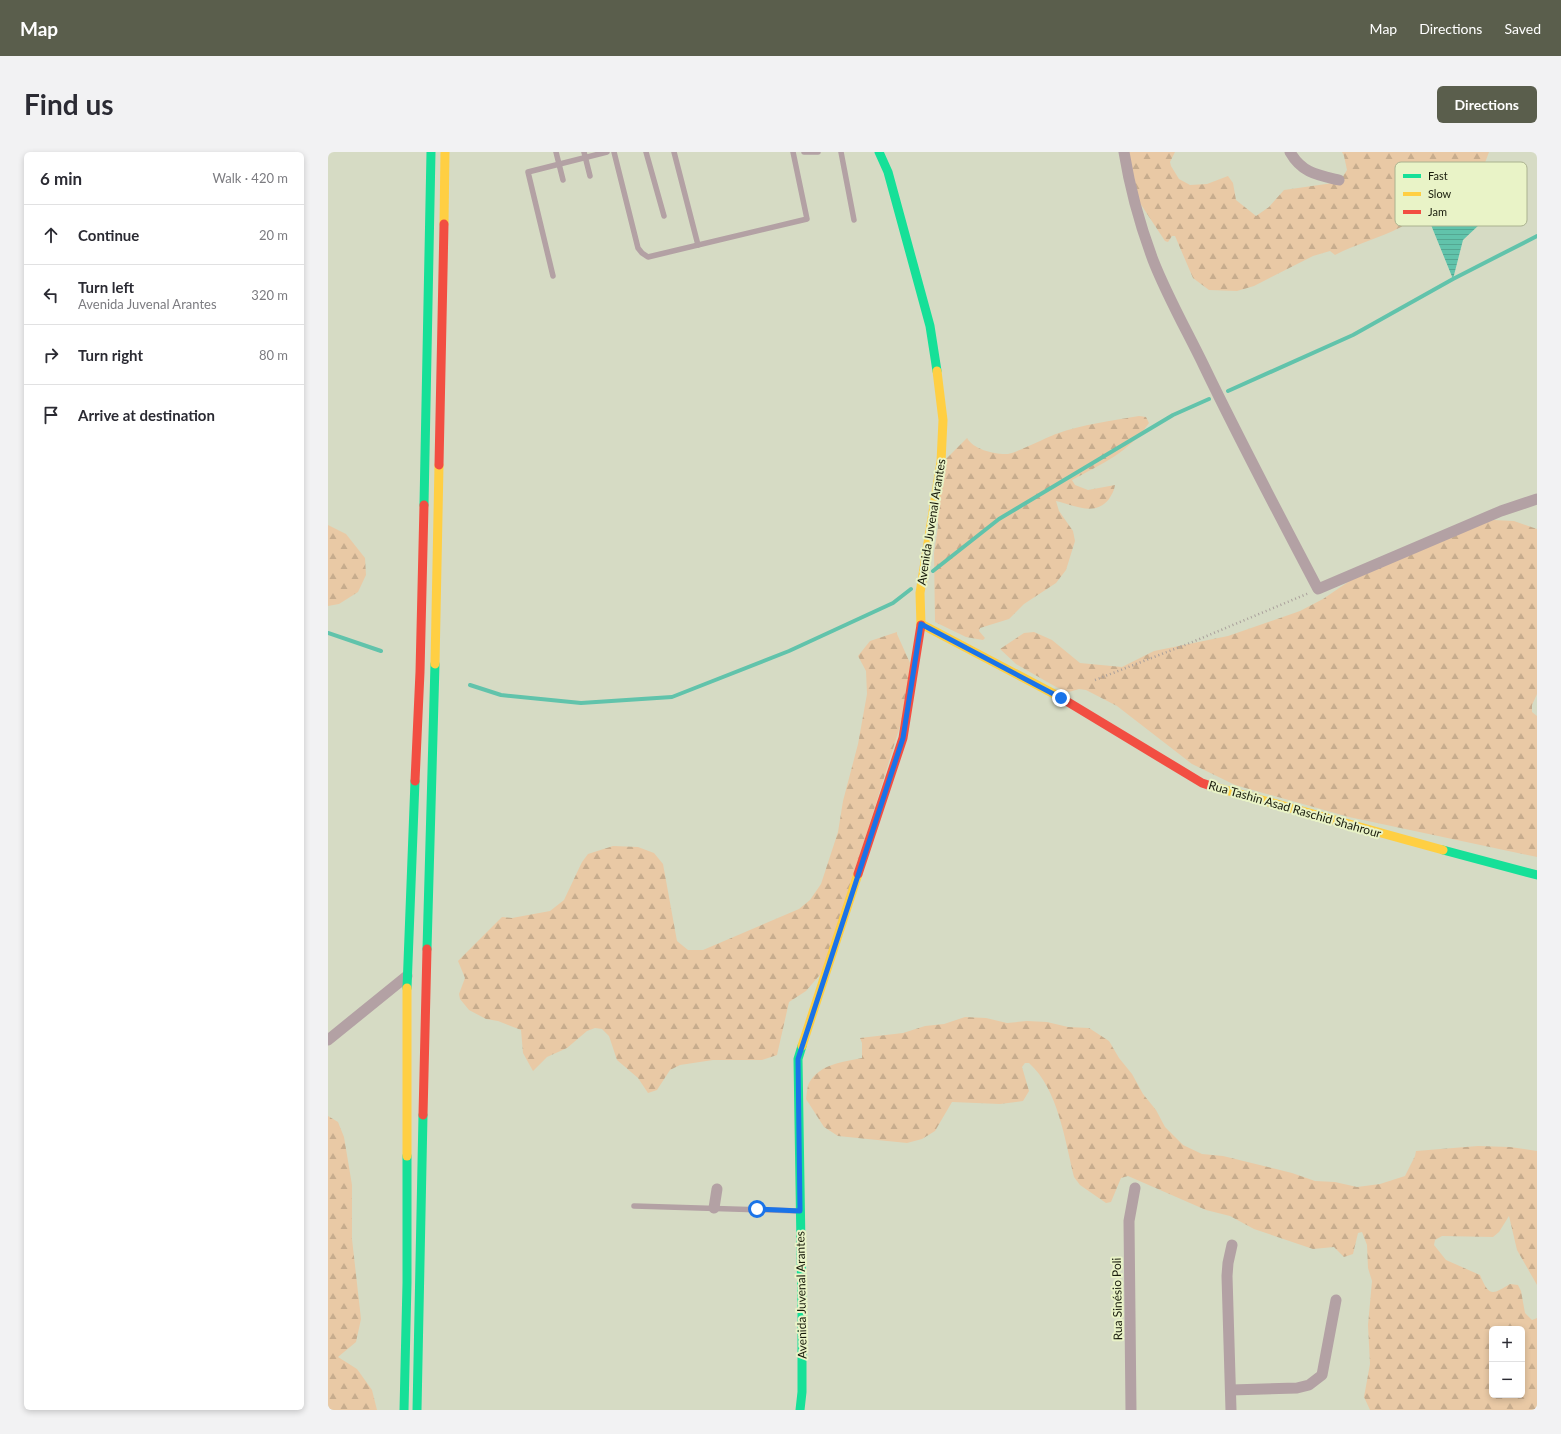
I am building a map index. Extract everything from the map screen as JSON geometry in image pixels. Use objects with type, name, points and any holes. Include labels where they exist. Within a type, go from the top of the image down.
[{"type":"main road","points":[[404,1410],[407,1283],[407,976],[420,672],[431,152]]},
{"type":"main road","points":[[417,1410],[429,852],[436,646],[445,152]]},
{"type":"main road","name":"Avenida Juvenal Arantes","points":[[800,1410],[802,1309],[798,1059],[903,738],[921,624],[920,593],[925,556],[941,462],[943,420],[930,326],[888,172],[879,152]]},
{"type":"main road","name":"Rua Tashin Asad Raschid Shahrour","points":[[921,624],[1061,698],[1202,783],[1537,875]]},
{"type":"street","points":[[1124,152],[1129,180],[1143,230],[1153,260],[1168,294],[1259,477],[1318,589],[1501,511],[1537,499]]},
{"type":"street","points":[[1290,152],[1296,162],[1311,173],[1339,180]]},
{"type":"street","points":[[328,1040],[407,976]]},
{"type":"street","name":"Rua Sinésio Poli","points":[[1131,1410],[1129,1221],[1135,1188]]},
{"type":"street","points":[[714,1208],[717,1190]]},
{"type":"street","points":[[1231,1410],[1227,1276],[1232,1245]]},
{"type":"street","points":[[1231,1390],[1297,1388],[1309,1385],[1322,1375],[1336,1300]]},
{"type":"lane","points":[[556,152],[563,180]]},
{"type":"lane","points":[[553,276],[528,174],[530,171],[559,164],[585,155],[607,152]]},
{"type":"lane","points":[[614,152],[638,248],[648,257],[807,219],[793,152]]},
{"type":"lane","points":[[646,152],[664,216]]},
{"type":"lane","points":[[674,152],[698,245]]},
{"type":"lane","points":[[804,152],[818,152]]},
{"type":"lane","points":[[840,152],[854,220]]},
{"type":"lane","points":[[585,155],[590,176]]},
{"type":"lane","points":[[634,1206],[800,1211]]},
{"type":"path","points":[[1095,680],[1190,643],[1318,589]]},
{"type":"green space","points":[[1127,152],[1175,152],[1170,162],[1179,179],[1190,185],[1207,184],[1228,176],[1233,183],[1236,200],[1256,216],[1269,207],[1284,190],[1333,183],[1342,178],[1347,170],[1342,152],[1489,152],[1485,162],[1395,162],[1395,226],[1402,226],[1335,255],[1330,251],[1313,256],[1254,286],[1237,291],[1209,290],[1193,278],[1175,236],[1172,236],[1168,242],[1165,241],[1130,188]]},
{"type":"green space","points":[[1139,416],[1146,417],[1149,423],[1124,450],[1072,480],[1075,485],[1088,490],[1115,485],[1109,499],[1103,504],[1091,509],[1056,501],[1059,511],[1073,531],[1075,541],[1066,570],[1056,583],[1024,604],[1009,619],[980,628],[979,631],[985,638],[983,640],[966,637],[935,622],[934,553],[938,527],[937,487],[945,460],[967,438],[978,448],[995,453],[1009,454],[1051,436],[1076,428]]},
{"type":"green space","points":[[1494,520],[1514,521],[1537,529],[1537,694],[1532,705],[1532,712],[1537,716],[1537,857],[1349,817],[1235,785],[1192,764],[1117,706],[1086,690],[1079,689],[1069,692],[1056,687],[1016,664],[1000,649],[1024,633],[1034,632],[1052,640],[1080,663],[1122,667],[1154,651],[1228,636],[1300,611],[1323,599],[1373,565],[1453,529]]},
{"type":"green space","points":[[328,525],[346,534],[365,558],[366,575],[358,592],[339,604],[328,606]]},
{"type":"green space","points":[[897,632],[910,663],[911,691],[824,970],[806,991],[789,1002],[777,1055],[762,1060],[713,1060],[680,1065],[670,1070],[657,1090],[648,1093],[638,1078],[617,1060],[609,1036],[602,1029],[595,1028],[587,1031],[567,1048],[547,1057],[533,1071],[523,1053],[521,1030],[498,1021],[486,1019],[469,1010],[460,999],[459,994],[465,978],[458,961],[502,917],[512,918],[550,911],[564,900],[582,862],[588,854],[613,846],[638,847],[654,853],[663,864],[677,941],[688,950],[703,950],[799,909],[810,900],[821,884],[838,832],[843,801],[858,744],[867,694],[866,671],[858,656],[870,641]]},
{"type":"green space","points":[[965,1017],[986,1018],[1007,1023],[1027,1021],[1047,1022],[1068,1027],[1089,1028],[1109,1041],[1119,1058],[1132,1074],[1143,1094],[1156,1110],[1165,1127],[1183,1145],[1202,1154],[1223,1156],[1292,1173],[1315,1181],[1335,1182],[1357,1187],[1380,1184],[1405,1176],[1416,1151],[1478,1146],[1510,1147],[1537,1151],[1537,1285],[1517,1250],[1509,1216],[1499,1232],[1493,1237],[1442,1236],[1435,1240],[1434,1245],[1446,1260],[1480,1275],[1486,1287],[1492,1292],[1495,1292],[1510,1284],[1518,1285],[1521,1291],[1525,1313],[1532,1320],[1537,1318],[1537,1410],[1370,1410],[1364,1397],[1370,1364],[1368,1325],[1372,1281],[1368,1268],[1367,1245],[1362,1232],[1358,1233],[1353,1254],[1344,1257],[1334,1247],[1313,1249],[1254,1229],[1230,1216],[1206,1210],[1128,1176],[1121,1178],[1111,1202],[1106,1203],[1080,1185],[1074,1177],[1054,1101],[1039,1074],[1029,1063],[1025,1063],[1022,1067],[1029,1091],[1023,1101],[1000,1104],[952,1102],[935,1131],[922,1139],[907,1143],[838,1136],[824,1127],[806,1099],[809,1083],[819,1072],[832,1065],[862,1058],[862,1043],[860,1038],[903,1033],[925,1026],[944,1024]]},
{"type":"green space","points":[[328,1116],[338,1122],[344,1137],[352,1185],[352,1239],[361,1319],[356,1342],[338,1357],[357,1369],[372,1390],[377,1410],[328,1410]]},
{"type":"water","points":[[1431,226],[1478,226],[1463,240],[1453,279]]},
{"type":"waterway","points":[[1228,391],[1353,335],[1453,279],[1537,236]]},
{"type":"waterway","points":[[933,571],[999,519],[1173,415],[1209,399]]},
{"type":"waterway","points":[[470,685],[501,695],[581,703],[672,697],[789,651],[893,603],[911,589]]},
{"type":"waterway","points":[[328,633],[381,651]]},
{"type":"traffic: fast","points":[[424,505],[431,152]]},
{"type":"traffic: fast","points":[[879,152],[888,172],[930,326],[937,371]]},
{"type":"traffic: fast","points":[[427,949],[435,664]]},
{"type":"traffic: fast","points":[[407,988],[415,781]]},
{"type":"traffic: fast","points":[[1443,850],[1537,875]]},
{"type":"traffic: fast","points":[[800,1410],[802,1392],[802,1309],[798,1059],[802,1046]]},
{"type":"traffic: fast","points":[[417,1410],[423,1115]]},
{"type":"traffic: fast","points":[[404,1410],[407,1283],[407,1156]]},
{"type":"traffic: slow","points":[[444,224],[445,152]]},
{"type":"traffic: slow","points":[[921,625],[920,593],[941,462],[943,420],[937,371]]},
{"type":"traffic: slow","points":[[435,664],[439,465]]},
{"type":"traffic: slow","points":[[921,624],[1058,696]]},
{"type":"traffic: slow","points":[[1211,786],[1443,850]]},
{"type":"traffic: slow","points":[[802,1046],[858,874]]},
{"type":"traffic: slow","points":[[407,988],[407,1156]]},
{"type":"traffic: jam","points":[[439,465],[444,224]]},
{"type":"traffic: jam","points":[[415,781],[420,672],[424,505]]},
{"type":"traffic: jam","points":[[858,874],[903,738],[921,625]]},
{"type":"traffic: jam","points":[[1058,696],[1202,783],[1211,786]]},
{"type":"traffic: jam","points":[[423,1115],[427,949]]},
{"type":"route","points":[[757,1209],[800,1211],[798,1059],[903,738],[921,624],[1061,698]]}]
